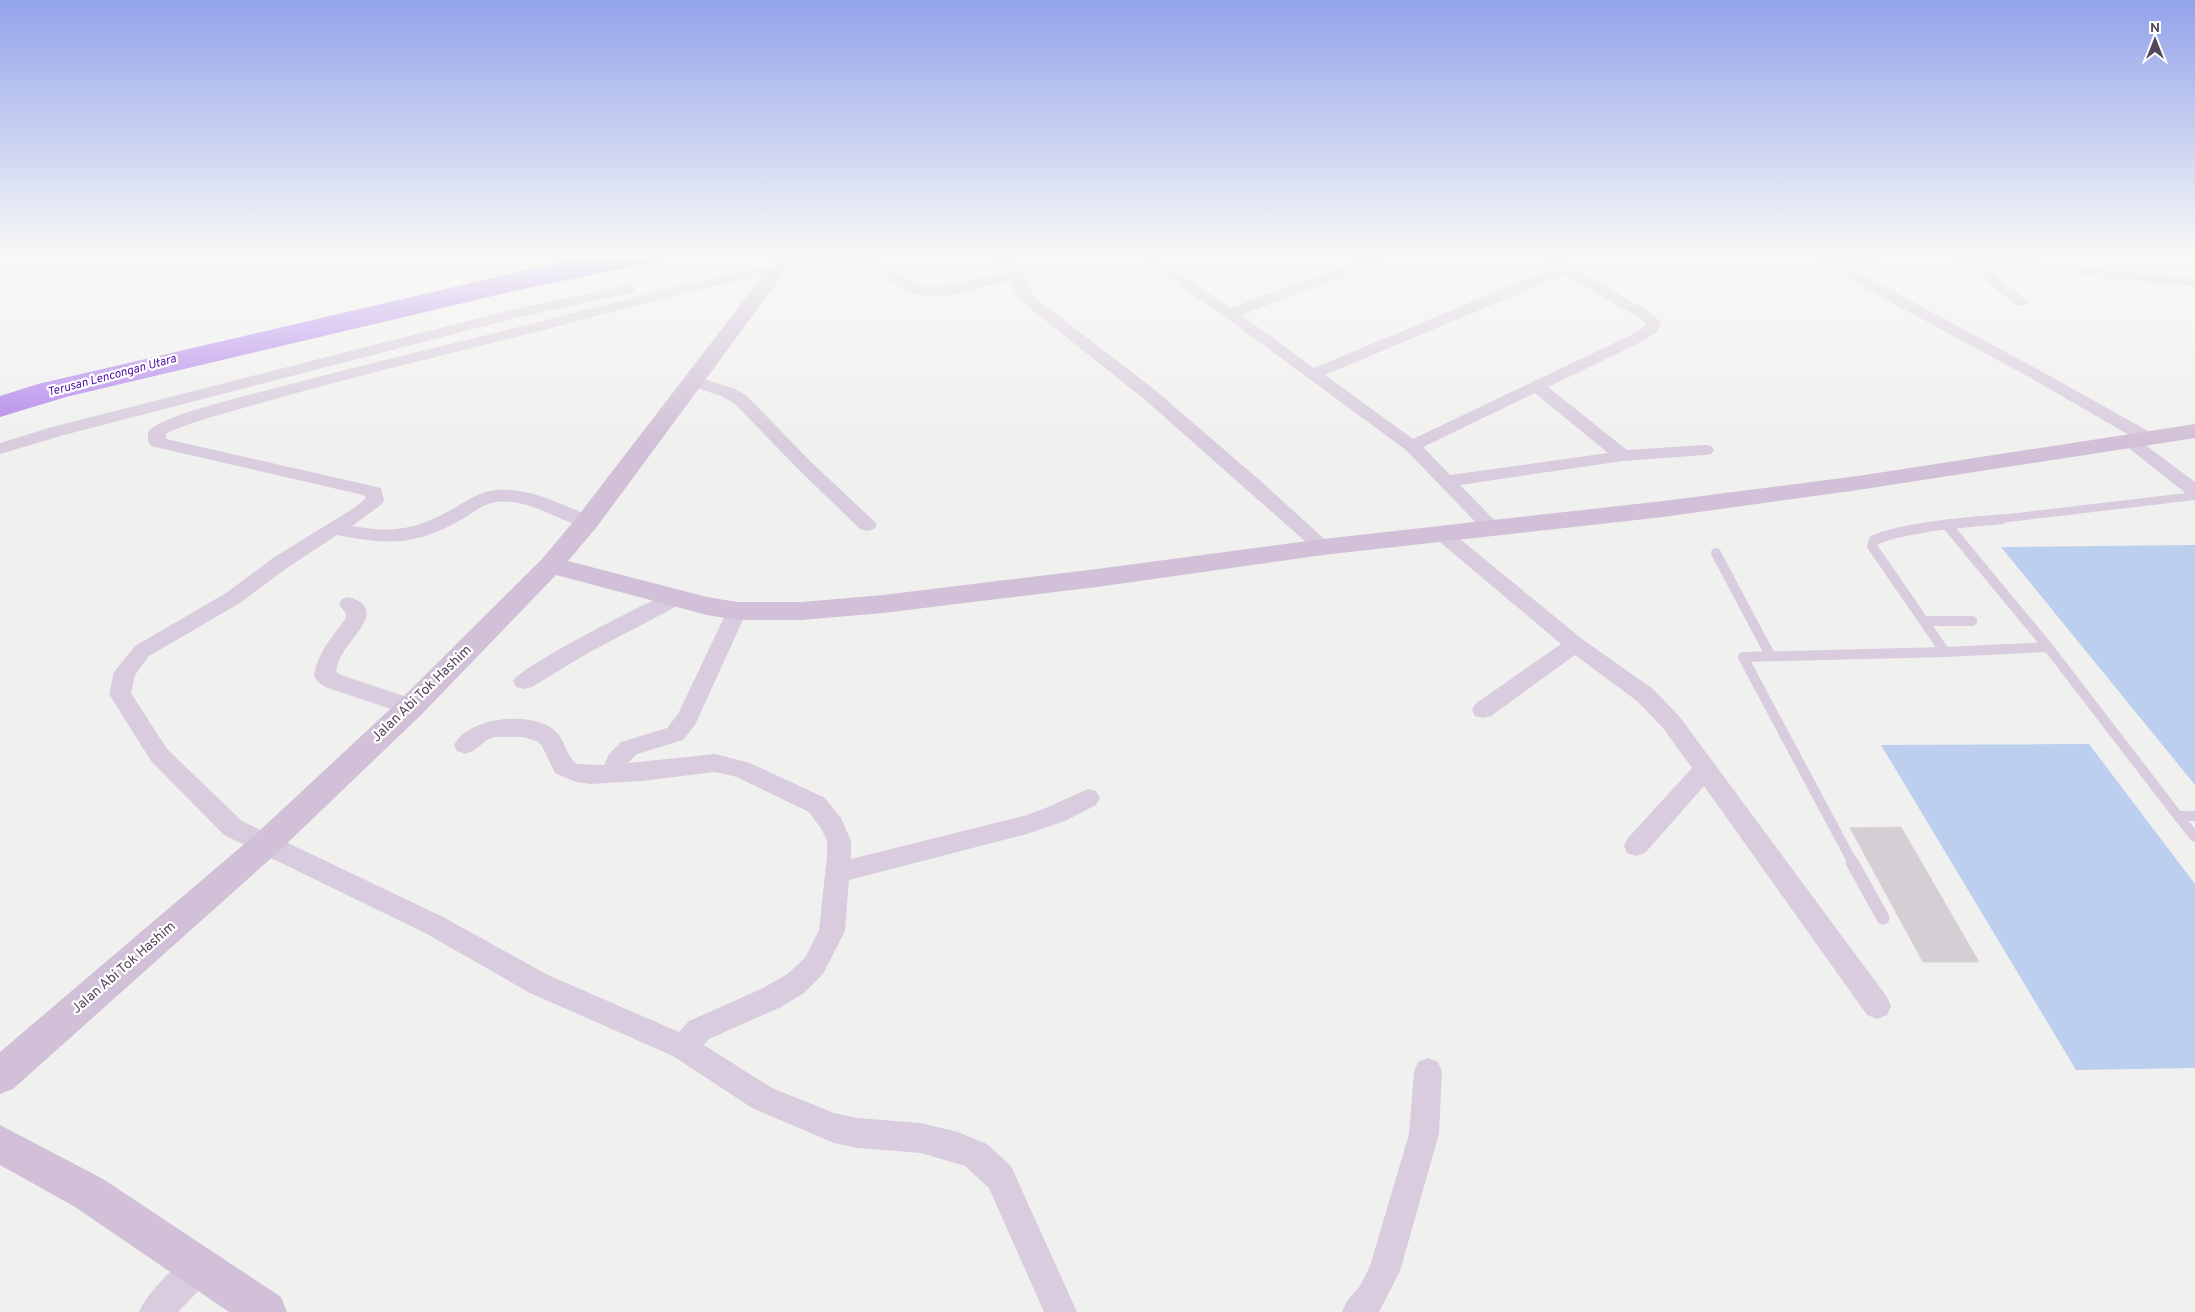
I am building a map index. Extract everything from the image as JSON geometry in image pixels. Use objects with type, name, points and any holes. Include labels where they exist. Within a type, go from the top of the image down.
[{"type":"street","points":[[0,449],[58,431],[498,318]]},
{"type":"street","points":[[572,318],[366,368],[177,422],[157,432],[157,442],[352,485],[374,492],[375,500],[370,506],[336,529],[280,563],[233,598],[142,651],[132,661],[121,684],[120,694],[159,755],[233,828],[434,925],[539,984],[683,1047],[762,1098],[834,1128],[856,1133],[921,1138],[958,1146],[976,1155],[1000,1177],[1061,1312]]},
{"type":"street","name":"Jalan Abi Tok Hashim","points":[[0,1076],[267,843],[411,707],[551,565],[587,522],[694,381],[738,318]]},
{"type":"street","points":[[1052,318],[1150,394],[1323,547]]},
{"type":"street","points":[[1236,318],[1412,446],[1492,528]]},
{"type":"street","points":[[1313,374],[1446,318]]},
{"type":"street","points":[[1412,446],[1637,338],[1648,332],[1653,325],[1653,322],[1649,318]]},
{"type":"street","points":[[1932,318],[2035,374],[2140,441],[2195,491]]},
{"type":"street","points":[[694,381],[727,392],[740,399],[804,465],[867,525]]},
{"type":"street","points":[[1536,386],[1623,456]]},
{"type":"street","points":[[551,565],[737,611],[782,612],[884,604],[1097,578],[1323,547],[1663,509],[1858,484],[2195,431]]},
{"type":"street","points":[[1445,481],[1623,456],[1705,450]]},
{"type":"street","points":[[336,529],[388,538],[406,536],[441,524],[479,500],[495,496],[522,498],[587,522]]},
{"type":"street","points":[[1442,534],[1575,644],[1630,683],[1671,722],[1877,1006]]},
{"type":"street","points":[[524,681],[555,660],[582,648],[678,597]]},
{"type":"street","points":[[349,604],[357,612],[356,619],[333,650],[326,664],[326,675],[333,681],[411,707]]},
{"type":"street","points":[[613,772],[617,760],[629,748],[675,734],[687,719],[737,611]]},
{"type":"street","points":[[1483,710],[1575,644]]},
{"type":"street","points":[[465,745],[480,733],[501,728],[521,728],[543,733],[552,742],[560,763],[565,768],[591,777],[613,772],[641,772],[715,763],[742,769],[817,805],[832,825],[839,842],[839,856],[832,931],[814,966],[795,984],[771,998],[699,1030],[683,1047]]},
{"type":"street","points":[[1636,846],[1705,769]]},
{"type":"street","points":[[836,873],[1023,827],[1066,811],[1088,798]]},
{"type":"street","points":[[1358,1312],[1371,1297],[1384,1271],[1424,1134],[1428,1072]]},
{"type":"street","points":[[0,1144],[89,1193],[266,1312]]},
{"type":"street","points":[[155,1312],[200,1267]]},
{"type":"lane","points":[[1945,652],[1872,546],[1874,540],[1884,536],[1947,525],[2195,496]]},
{"type":"lane","points":[[1947,525],[2048,647],[2195,837]]},
{"type":"lane","points":[[1716,553],[1770,654]]},
{"type":"lane","points":[[1924,621],[1972,621]]},
{"type":"lane","points":[[1883,918],[1743,657],[1770,654],[1945,652],[2048,647]]},
{"type":"lane","points":[[2178,816],[2195,816]]},
{"type":"shaded area","points":[[2195,545],[2195,785],[2001,547]]},
{"type":"shaded area","points":[[2089,744],[2195,884],[2195,1068],[2076,1070],[1881,745]]},
{"type":"water","name":"Terusan Lencongan Utara","points":[[320,318],[399,318],[66,397],[0,417],[0,396],[38,384]]},
{"type":"building","points":[[1901,827],[1979,962],[1923,962],[1850,828]]}]
